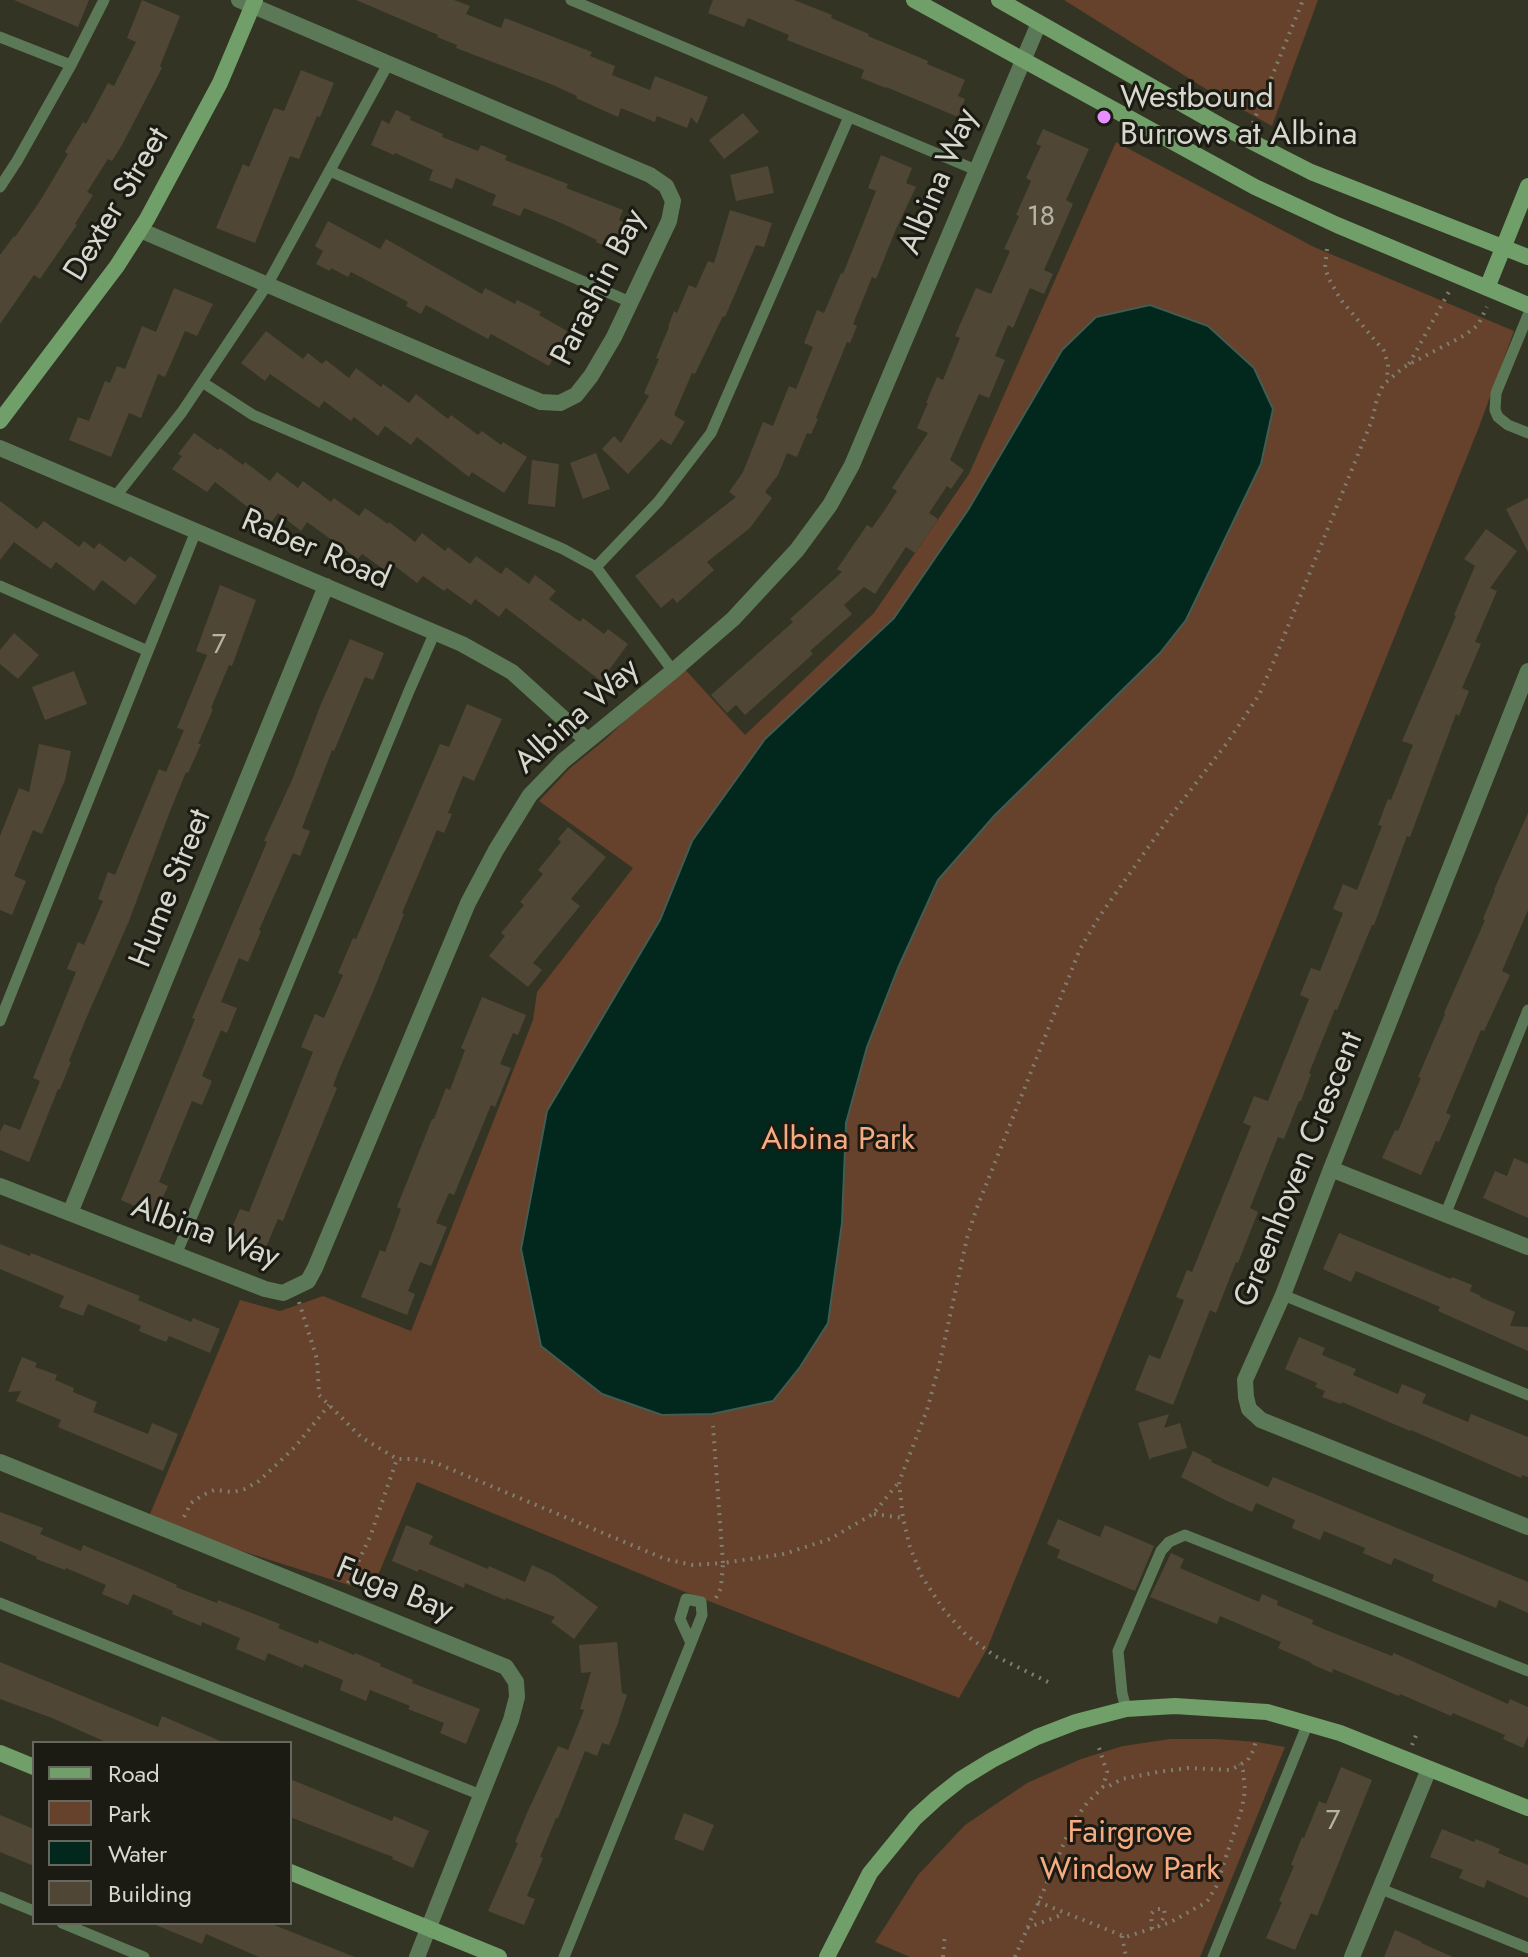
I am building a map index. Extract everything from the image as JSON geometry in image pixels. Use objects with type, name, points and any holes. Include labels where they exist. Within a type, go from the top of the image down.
[{"type":"street","points":[[914,0],[1255,187],[1528,305]]},
{"type":"street","points":[[999,0],[1221,126],[1311,172],[1528,257]]},
{"type":"street","name":"Parashin Bay","points":[[140,230],[541,402],[560,403],[576,395],[614,337],[669,221],[673,201],[666,186],[650,175],[249,2]]},
{"type":"street","name":"Dexter Street","points":[[0,421],[77,322],[140,230],[220,83],[249,2]]},
{"type":"street","name":"Albina Way","points":[[0,1186],[265,1289],[283,1293],[308,1281],[468,903],[530,795],[587,740],[733,619],[797,550],[830,505],[852,465],[1039,23]]},
{"type":"street","points":[[1487,288],[1528,186]]},
{"type":"street","name":"Raber Road","points":[[0,448],[462,644],[512,672],[587,740]]},
{"type":"street","name":"Hume Street","points":[[70,1213],[326,586]]},
{"type":"street","name":"Greenhoven Crescent","points":[[1528,671],[1283,1295],[1245,1380],[1249,1409],[1261,1420],[1528,1527]]},
{"type":"street","points":[[1331,1169],[1528,1247]]},
{"type":"street","name":"Fuga Bay","points":[[0,1462],[506,1667],[516,1682],[517,1697],[511,1720],[417,1957]]},
{"type":"street","points":[[827,1957],[870,1873],[915,1818],[937,1798],[982,1766],[1037,1737],[1076,1722],[1126,1709],[1175,1706],[1267,1712],[1340,1733],[1528,1808]]},
{"type":"street","points":[[0,1753],[32,1766]]},
{"type":"street","points":[[1352,1957],[1429,1769]]},
{"type":"street","points":[[292,1873],[499,1957]]},
{"type":"lane","points":[[0,187],[71,65],[104,0]]},
{"type":"lane","points":[[571,0],[976,170]]},
{"type":"lane","points":[[0,37],[71,65]]},
{"type":"lane","points":[[115,497],[182,412],[267,285],[388,64]]},
{"type":"lane","points":[[596,567],[658,502],[711,433],[849,117]]},
{"type":"lane","points":[[330,171],[630,302]]},
{"type":"lane","points":[[1528,315],[1496,393],[1495,410],[1508,425],[1528,433]]},
{"type":"lane","points":[[202,382],[253,415],[549,543],[596,567],[673,671]]},
{"type":"lane","points":[[0,1021],[196,531]]},
{"type":"lane","points":[[0,586],[148,651]]},
{"type":"lane","points":[[176,1255],[435,632]]},
{"type":"lane","points":[[1445,1215],[1528,1010]]},
{"type":"lane","points":[[1283,1295],[1528,1395]]},
{"type":"lane","points":[[1126,1709],[1118,1651],[1161,1551],[1169,1542],[1185,1535],[1528,1671]]},
{"type":"lane","points":[[564,1957],[691,1643],[702,1615],[701,1602],[686,1599],[680,1619],[691,1643]]},
{"type":"lane","points":[[0,1603],[481,1795]]},
{"type":"lane","points":[[1213,1957],[1308,1723]]},
{"type":"lane","points":[[1381,1889],[1528,1948]]},
{"type":"lane","points":[[0,1897],[32,1910]]},
{"type":"lane","points":[[67,1925],[144,1957]]},
{"type":"path","points":[[1253,123],[1303,0]]},
{"type":"path","points":[[1327,249],[1325,268],[1329,279],[1341,300],[1384,351],[1388,364],[1387,380]]},
{"type":"path","points":[[1409,364],[1448,296],[1456,275]]},
{"type":"path","points":[[295,1288],[317,1359],[319,1395],[361,1437],[397,1459],[436,1463],[630,1546],[693,1565],[784,1554],[830,1539],[873,1514],[899,1482],[927,1410],[976,1210],[1080,949],[1099,917],[1259,695],[1372,420],[1379,391],[1387,380],[1409,364],[1441,349],[1478,325],[1487,308],[1487,288]]},
{"type":"path","points":[[176,1533],[191,1503],[214,1490],[233,1492],[259,1481],[295,1447],[329,1405]]},
{"type":"path","points":[[702,1615],[711,1609],[721,1588],[723,1563],[713,1426]]},
{"type":"path","points":[[341,1600],[370,1537],[397,1459]]},
{"type":"path","points":[[899,1482],[910,1547],[922,1577],[944,1610],[966,1635],[995,1656],[1048,1682]]},
{"type":"path","points":[[873,1514],[903,1518]]},
{"type":"path","points":[[1411,1747],[1417,1733]]},
{"type":"path","points":[[1103,1787],[1122,1779],[1188,1768],[1231,1770],[1248,1760],[1256,1739]]},
{"type":"path","points":[[1099,1748],[1107,1772],[1117,1781]]},
{"type":"path","points":[[1038,1902],[1126,1937],[1171,1922],[1203,1904],[1216,1887],[1245,1797],[1240,1764]]},
{"type":"path","points":[[1014,1956],[1073,1822],[1103,1787],[1107,1772]]},
{"type":"path","points":[[1152,1929],[1151,1914],[1156,1909],[1164,1909],[1165,1915],[1159,1926]]},
{"type":"path","points":[[1027,1928],[1066,1913]]},
{"type":"path","points":[[943,1957],[945,1934]]},
{"type":"path","points":[[1122,1936],[1126,1957]]},
{"type":"green space","points":[[1064,0],[1318,0],[1272,126],[1214,94]]},
{"type":"green space","name":"Albina Park","points":[[1116,142],[1314,247],[1514,331],[1479,427],[987,1649],[959,1698],[675,1588],[417,1482],[371,1592],[147,1521],[240,1300],[280,1311],[323,1296],[411,1331],[533,1020],[537,992],[633,868],[539,801],[681,665],[745,735],[874,613],[969,474]]},
{"type":"green space","name":"Fairgrove Window Park","points":[[1170,1739],[1217,1739],[1285,1747],[1200,1957],[910,1957],[875,1942],[918,1875],[965,1825],[1027,1783],[1081,1759],[1123,1746]]},
{"type":"water","points":[[1150,305],[1208,326],[1254,368],[1273,409],[1261,464],[1186,620],[1160,653],[995,815],[938,880],[867,1047],[846,1123],[842,1223],[828,1323],[800,1367],[773,1401],[712,1414],[662,1415],[602,1394],[541,1346],[521,1249],[547,1111],[660,920],[692,841],[765,739],[894,618],[968,510],[1062,350],[1096,317]]},
{"type":"building","points":[[14,0],[89,0],[78,27]]},
{"type":"building","points":[[142,0],[180,16],[160,66],[162,68],[122,145],[112,161],[108,159],[87,192],[93,195],[77,225],[40,279],[34,275],[0,324],[0,255],[40,201],[68,154],[65,152],[83,122],[86,124],[108,83],[114,86],[136,42],[127,38]]},
{"type":"building","points":[[356,0],[454,0],[470,6],[466,14],[501,28],[505,18],[592,52],[590,56],[615,66],[612,75],[650,90],[655,76],[708,97],[697,124],[691,117],[687,128],[657,116],[655,122],[621,108],[618,117],[553,85],[456,48],[457,45],[438,35]]},
{"type":"building","points":[[713,0],[794,0],[832,15],[831,18],[965,80],[958,96],[965,99],[958,117],[861,78],[864,70],[787,40],[789,35],[748,18],[744,27],[708,13]]},
{"type":"building","points":[[301,70],[334,83],[299,159],[290,156],[255,243],[216,228],[243,164],[249,167],[274,108],[284,111]]},
{"type":"building","points":[[396,110],[411,117],[410,120],[443,134],[442,137],[478,151],[481,145],[507,156],[505,160],[568,184],[566,188],[623,210],[619,220],[628,224],[617,251],[524,208],[520,216],[492,205],[496,195],[456,178],[452,189],[429,180],[433,170],[371,145],[382,120],[389,124]]},
{"type":"building","points":[[743,113],[759,132],[724,159],[709,140]]},
{"type":"building","points":[[1043,129],[1089,149],[1066,200],[1073,204],[1044,270],[1053,274],[1044,294],[1030,288],[1013,328],[1008,325],[995,356],[1005,360],[989,398],[979,394],[950,460],[964,470],[951,489],[947,486],[929,513],[938,519],[915,553],[906,547],[875,594],[864,587],[844,605],[852,614],[810,651],[813,654],[745,715],[736,705],[727,713],[711,695],[793,622],[790,619],[842,572],[837,569],[867,525],[872,528],[897,491],[892,488],[928,433],[917,428],[937,377],[943,380],[960,338],[955,336],[976,288],[991,294],[1010,251],[1004,249],[1031,181],[1026,178],[1041,146],[1036,144]]},
{"type":"building","points":[[881,155],[912,168],[906,183],[916,187],[876,279],[872,277],[853,324],[857,326],[850,343],[847,342],[811,434],[807,433],[797,457],[787,453],[778,475],[765,492],[772,498],[750,528],[707,562],[714,570],[677,603],[673,598],[661,608],[635,576],[736,497],[729,492],[743,472],[763,422],[773,426],[789,386],[796,389],[813,347],[804,343],[817,310],[824,313],[843,274],[876,191],[868,188]]},
{"type":"building","points":[[768,166],[774,193],[736,201],[730,175]]},
{"type":"building","points":[[730,210],[772,223],[764,247],[756,245],[725,317],[695,374],[692,373],[674,415],[685,422],[671,445],[661,439],[628,474],[602,449],[614,436],[621,443],[649,396],[644,393],[659,359],[656,358],[674,311],[677,313],[689,285],[696,288],[708,261],[714,263]]},
{"type":"building","points":[[328,221],[380,249],[386,239],[482,294],[485,288],[515,304],[517,300],[541,312],[539,315],[567,331],[549,366],[491,334],[488,339],[426,305],[421,314],[406,306],[408,302],[351,272],[348,277],[316,264],[323,251],[315,246]]},
{"type":"building","points":[[174,288],[213,304],[197,336],[185,331],[165,377],[158,374],[141,418],[129,413],[111,457],[69,440],[78,417],[89,421],[105,381],[110,383],[117,366],[125,369],[142,326],[156,332]]},
{"type":"building","points":[[266,331],[303,359],[308,353],[322,364],[326,360],[349,378],[356,368],[409,403],[416,394],[448,419],[451,415],[478,435],[482,431],[501,445],[503,442],[527,457],[504,493],[472,472],[469,477],[417,437],[411,445],[385,426],[378,436],[354,417],[351,421],[324,401],[319,408],[270,374],[265,381],[241,363]]},
{"type":"building","points":[[194,433],[243,465],[245,462],[270,481],[277,472],[298,488],[303,481],[331,502],[334,498],[359,516],[365,508],[415,542],[422,533],[445,551],[448,547],[470,564],[476,556],[501,574],[506,567],[529,584],[535,575],[556,591],[549,599],[580,622],[583,618],[604,634],[608,629],[628,644],[601,681],[506,608],[499,617],[475,599],[471,605],[423,576],[417,583],[391,563],[386,571],[362,554],[358,559],[307,522],[301,531],[278,513],[270,524],[215,482],[207,492],[172,469],[182,456],[178,454]]},
{"type":"building","points":[[596,453],[610,489],[583,499],[570,463]]},
{"type":"building","points":[[532,460],[559,464],[555,507],[528,504]]},
{"type":"building","points":[[1528,498],[1528,552],[1506,509]]},
{"type":"building","points":[[0,501],[37,529],[44,521],[79,547],[84,541],[94,549],[99,543],[125,562],[130,556],[157,576],[135,605],[102,580],[94,591],[56,562],[51,569],[14,542],[0,560]]},
{"type":"building","points":[[1486,529],[1517,551],[1490,588],[1497,591],[1475,642],[1481,644],[1462,688],[1469,691],[1459,716],[1456,714],[1374,925],[1335,1009],[1301,1101],[1284,1139],[1278,1137],[1250,1208],[1258,1212],[1238,1263],[1216,1313],[1210,1310],[1173,1405],[1135,1390],[1149,1355],[1160,1359],[1184,1300],[1176,1297],[1187,1270],[1192,1272],[1251,1126],[1243,1123],[1254,1096],[1268,1101],[1309,999],[1300,995],[1311,968],[1320,971],[1343,913],[1333,909],[1343,884],[1357,890],[1382,826],[1378,825],[1388,799],[1391,800],[1413,745],[1402,741],[1475,566],[1464,559]]},
{"type":"building","points":[[220,585],[256,600],[232,666],[229,665],[211,708],[198,744],[201,744],[186,772],[129,921],[29,1162],[0,1150],[0,1132],[4,1124],[20,1130],[40,1081],[33,1078],[76,972],[67,969],[78,942],[84,945],[103,901],[98,899],[108,872],[115,875],[159,769],[166,772],[184,730],[177,728],[207,655],[196,651]]},
{"type":"building","points":[[14,633],[39,655],[18,679],[0,664],[0,650]]},
{"type":"building","points":[[350,639],[384,653],[373,680],[365,677],[332,750],[302,828],[310,831],[300,856],[293,853],[248,962],[239,958],[221,1002],[237,1008],[227,1033],[221,1030],[202,1076],[212,1081],[202,1105],[192,1101],[159,1182],[168,1186],[155,1215],[121,1200],[195,1019],[192,1018],[267,842],[264,841]]},
{"type":"building","points":[[74,671],[87,704],[45,720],[32,687]]},
{"type":"building","points":[[467,704],[502,719],[474,781],[463,776],[448,813],[452,814],[444,833],[437,830],[339,1070],[333,1086],[337,1088],[283,1221],[278,1219],[261,1259],[225,1244],[240,1209],[249,1212],[313,1052],[301,1047],[315,1014],[324,1018],[343,975],[338,973],[353,938],[356,939],[440,744],[449,747]]},
{"type":"building","points":[[39,744],[71,751],[65,780],[42,834],[33,830],[14,876],[26,881],[12,915],[0,910],[0,836],[19,788],[29,792]]},
{"type":"building","points":[[1528,813],[1528,910],[1502,971],[1510,975],[1484,1031],[1481,1030],[1446,1113],[1451,1115],[1421,1175],[1382,1158],[1395,1130],[1398,1131],[1421,1078],[1418,1077]]},
{"type":"building","points":[[568,827],[606,857],[571,899],[580,906],[533,963],[542,970],[528,987],[489,956],[505,936],[501,933],[524,905],[520,902],[543,874],[538,870],[561,842],[558,839]]},
{"type":"building","points":[[482,997],[526,1015],[518,1035],[513,1033],[500,1064],[511,1068],[495,1107],[491,1105],[454,1195],[449,1193],[436,1223],[447,1227],[431,1266],[420,1262],[408,1291],[415,1294],[407,1315],[361,1297],[380,1250],[385,1252],[401,1209],[397,1207],[446,1088],[450,1090],[465,1050],[461,1048]]},
{"type":"building","points":[[1514,1158],[1528,1164],[1528,1218],[1483,1198],[1495,1171],[1507,1176]]},
{"type":"building","points":[[1339,1233],[1472,1285],[1470,1291],[1515,1312],[1510,1326],[1528,1327],[1528,1351],[1438,1311],[1440,1307],[1356,1271],[1351,1282],[1323,1269]]},
{"type":"building","points":[[0,1244],[140,1296],[138,1300],[191,1322],[193,1318],[220,1329],[210,1353],[169,1336],[166,1342],[139,1331],[141,1326],[88,1304],[83,1316],[59,1307],[64,1296],[0,1269]]},
{"type":"building","points":[[1299,1337],[1325,1348],[1322,1355],[1356,1369],[1353,1375],[1398,1394],[1402,1384],[1426,1394],[1422,1403],[1468,1422],[1471,1414],[1528,1437],[1528,1477],[1522,1475],[1521,1478],[1411,1430],[1322,1397],[1325,1391],[1315,1387],[1317,1383],[1285,1369]]},
{"type":"building","points":[[22,1357],[37,1363],[35,1367],[57,1375],[55,1380],[74,1388],[73,1392],[97,1402],[93,1412],[148,1434],[152,1423],[178,1434],[163,1471],[58,1427],[61,1420],[16,1401],[21,1391],[8,1392]]},
{"type":"building","points":[[1169,1414],[1164,1428],[1180,1423],[1187,1448],[1151,1458],[1150,1461],[1138,1423]]},
{"type":"building","points":[[1193,1451],[1268,1487],[1273,1477],[1528,1582],[1528,1613],[1499,1600],[1496,1608],[1432,1581],[1434,1575],[1394,1558],[1391,1565],[1363,1553],[1365,1548],[1324,1531],[1320,1540],[1292,1528],[1295,1520],[1256,1503],[1252,1512],[1225,1500],[1181,1477]]},
{"type":"building","points":[[0,1512],[43,1528],[40,1534],[81,1551],[83,1545],[176,1587],[280,1624],[278,1628],[318,1644],[319,1640],[355,1653],[413,1680],[412,1683],[480,1709],[466,1744],[440,1733],[444,1723],[408,1709],[410,1706],[370,1690],[366,1701],[340,1690],[343,1680],[304,1664],[303,1668],[268,1653],[265,1661],[236,1649],[240,1638],[202,1622],[201,1626],[133,1594],[128,1605],[102,1594],[106,1585],[36,1559],[0,1541]]},
{"type":"building","points":[[1058,1519],[1100,1537],[1105,1525],[1154,1546],[1135,1591],[1057,1558],[1060,1550],[1047,1544]]},
{"type":"building","points":[[406,1525],[433,1536],[429,1544],[525,1582],[532,1565],[554,1575],[598,1607],[574,1639],[551,1622],[555,1617],[465,1583],[464,1588],[392,1561]]},
{"type":"building","points":[[1171,1553],[1184,1559],[1180,1568],[1217,1584],[1259,1602],[1262,1594],[1326,1630],[1392,1656],[1394,1653],[1508,1704],[1510,1699],[1528,1707],[1528,1736],[1523,1748],[1503,1739],[1505,1735],[1453,1713],[1451,1716],[1333,1669],[1332,1673],[1311,1664],[1278,1648],[1281,1642],[1220,1616],[1217,1624],[1150,1597]]},
{"type":"building","points":[[617,1642],[622,1693],[627,1695],[617,1726],[609,1745],[602,1743],[597,1756],[585,1751],[540,1857],[543,1858],[527,1896],[535,1899],[524,1925],[488,1911],[558,1746],[568,1750],[584,1710],[580,1709],[591,1672],[581,1673],[579,1645]]},
{"type":"building","points":[[0,1662],[158,1727],[162,1716],[220,1741],[104,1741],[0,1699]]},
{"type":"building","points":[[1341,1767],[1372,1780],[1317,1916],[1311,1913],[1295,1950],[1266,1938],[1282,1902],[1279,1901],[1302,1837],[1319,1801],[1326,1804]]},
{"type":"building","points":[[292,1780],[392,1821],[394,1816],[429,1831],[413,1868],[393,1857],[292,1818]]},
{"type":"building","points":[[684,1813],[714,1825],[703,1851],[674,1839]]},
{"type":"building","points":[[0,1815],[32,1828],[32,1865],[0,1852]]},
{"type":"building","points":[[1442,1829],[1500,1849],[1498,1853],[1528,1865],[1528,1898],[1487,1880],[1484,1888],[1459,1878],[1463,1870],[1430,1857]]},
{"type":"building","points":[[156,1925],[274,1925],[355,1957],[259,1957],[206,1934],[202,1944]]},
{"type":"building","points":[[1395,1930],[1421,1943],[1453,1957],[1384,1957]]},
{"type":"place","name":"Westbound Burrows at Albina","points":[[1104,117]]}]
